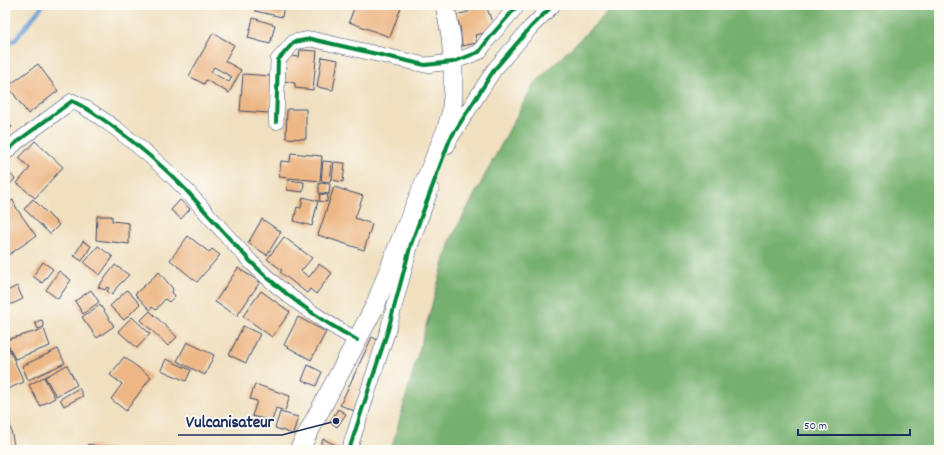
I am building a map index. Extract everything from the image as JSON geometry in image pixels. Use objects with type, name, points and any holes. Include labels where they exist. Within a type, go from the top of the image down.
[{"type":"street","points":[[299,450],[375,306],[398,244],[446,131],[451,114],[453,98],[453,62],[452,43],[446,5]]},
{"type":"street","points":[[276,122],[278,60],[294,42],[312,39],[425,65],[453,62],[479,52],[518,5]]},
{"type":"street","points":[[349,450],[388,330],[411,244],[450,139],[494,70],[531,27],[553,5]]},
{"type":"street","points":[[5,153],[18,141],[72,100],[86,107],[124,135],[159,165],[185,190],[252,263],[273,282],[328,323],[357,340]]},
{"type":"green space","points":[[615,5],[939,5],[939,450],[391,450],[450,241],[533,85]]},
{"type":"building","points":[[257,5],[284,5],[282,17],[255,11]]},
{"type":"building","points":[[355,5],[402,5],[390,37],[349,22]]},
{"type":"building","points":[[486,5],[495,31],[475,35],[477,43],[462,46],[460,27],[456,15],[468,12],[468,6]]},
{"type":"building","points":[[253,18],[275,25],[270,44],[248,38]]},
{"type":"building","points":[[213,33],[234,45],[225,61],[241,70],[229,93],[206,80],[204,84],[189,76]],"holes":[[[214,67],[232,77],[229,82],[211,72]]]},
{"type":"building","points":[[300,50],[317,51],[313,90],[295,88],[295,83],[284,81],[286,55],[299,57]]},
{"type":"building","points":[[322,57],[338,60],[333,90],[317,87]]},
{"type":"building","points":[[38,64],[58,91],[28,114],[8,86]]},
{"type":"building","points":[[243,74],[272,76],[269,113],[240,111]]},
{"type":"building","points":[[287,109],[306,109],[306,139],[286,138]]},
{"type":"building","points":[[5,119],[12,127],[5,132]]},
{"type":"building","points":[[35,141],[63,167],[35,198],[17,183],[30,168],[19,158]]},
{"type":"building","points":[[291,153],[322,156],[320,181],[279,177],[281,161],[290,162]]},
{"type":"building","points":[[323,161],[332,162],[330,182],[321,181]]},
{"type":"building","points":[[334,162],[345,163],[343,182],[332,180]]},
{"type":"building","points":[[5,168],[15,179],[5,189]]},
{"type":"building","points":[[288,180],[304,182],[303,192],[287,190]]},
{"type":"building","points":[[319,183],[330,184],[329,194],[319,193]]},
{"type":"building","points":[[334,187],[363,196],[355,218],[372,224],[364,250],[318,235]]},
{"type":"building","points":[[320,194],[328,195],[327,202],[319,201]]},
{"type":"building","points":[[303,197],[318,201],[312,226],[294,221],[297,207],[301,208]]},
{"type":"building","points":[[33,199],[59,225],[50,234],[24,209]]},
{"type":"building","points":[[13,200],[17,209],[36,236],[7,256],[5,253],[5,204]]},
{"type":"building","points":[[180,200],[190,209],[181,219],[171,210]]},
{"type":"building","points":[[97,216],[112,216],[112,221],[129,223],[129,244],[96,240]]},
{"type":"building","points":[[262,219],[281,232],[267,255],[248,243]]},
{"type":"building","points":[[188,236],[209,252],[212,249],[220,255],[197,282],[170,260]]},
{"type":"building","points":[[284,237],[312,258],[301,271],[309,277],[319,264],[332,273],[316,294],[310,289],[307,293],[280,272],[282,270],[267,259]]},
{"type":"building","points":[[83,241],[91,246],[82,261],[74,256]]},
{"type":"building","points":[[98,246],[113,257],[100,275],[84,263]]},
{"type":"building","points":[[43,262],[53,269],[42,283],[33,276]]},
{"type":"building","points":[[115,265],[129,275],[117,287],[112,295],[107,291],[109,288],[107,287],[105,290],[98,287]]},
{"type":"building","points":[[238,268],[260,282],[237,316],[215,302]]},
{"type":"building","points":[[59,271],[71,280],[58,299],[46,290]]},
{"type":"building","points":[[159,272],[173,289],[172,292],[175,296],[169,302],[165,299],[156,310],[152,307],[150,310],[135,294]]},
{"type":"building","points":[[17,286],[23,299],[5,307],[5,292]]},
{"type":"building","points":[[91,290],[99,302],[83,314],[75,301]]},
{"type":"building","points":[[127,290],[140,304],[124,320],[110,306]]},
{"type":"building","points":[[261,291],[290,312],[272,337],[243,316]]},
{"type":"building","points":[[100,305],[114,326],[97,338],[82,317]]},
{"type":"building","points":[[150,311],[177,337],[168,346],[141,320]]},
{"type":"building","points":[[132,317],[150,334],[137,348],[118,331]]},
{"type":"building","points":[[298,317],[326,332],[311,360],[284,345]]},
{"type":"building","points":[[42,320],[44,327],[38,329],[35,322]]},
{"type":"building","points":[[243,326],[260,334],[246,363],[229,355]]},
{"type":"building","points":[[44,329],[50,346],[15,359],[6,340]]},
{"type":"building","points":[[372,337],[381,342],[357,412],[340,405]]},
{"type":"building","points":[[5,340],[24,382],[5,390]]},
{"type":"building","points":[[187,342],[214,355],[205,375],[177,361]]},
{"type":"building","points":[[58,349],[65,363],[28,380],[22,366]]},
{"type":"building","points":[[124,357],[151,377],[126,411],[111,399],[122,384],[110,375]]},
{"type":"building","points":[[166,359],[191,370],[186,381],[161,370]]},
{"type":"building","points":[[67,365],[77,385],[56,396],[45,377]]},
{"type":"building","points":[[308,365],[322,372],[316,386],[302,380]]},
{"type":"building","points":[[44,377],[55,398],[40,406],[29,385]]},
{"type":"building","points":[[255,384],[290,396],[285,411],[276,408],[272,421],[252,416],[257,401],[250,399]]},
{"type":"building","points":[[79,388],[83,396],[64,406],[60,399]]},
{"type":"building","points":[[338,409],[346,414],[337,427],[330,422]]},
{"type":"building","points":[[280,412],[298,417],[293,434],[275,428]]},
{"type":"building","points":[[8,415],[15,450],[5,450],[5,416]]},
{"type":"building","points":[[323,439],[338,446],[336,450],[318,450]]},
{"type":"building","points":[[88,444],[111,449],[111,450],[87,450]]},
{"type":"waterway","points":[[5,45],[15,40],[43,5]]},
{"type":"cycle path","points":[[276,122],[278,60],[294,42],[311,39],[425,65],[453,62],[479,52],[518,5]]},
{"type":"cycle path","points":[[349,450],[388,330],[411,244],[450,139],[494,70],[531,27],[553,5]]},
{"type":"cycle path","points":[[5,153],[18,141],[72,101],[78,104],[115,128],[161,166],[186,190],[251,262],[288,295],[329,324],[357,340]]},
{"type":"place","name":"Vulcanisateur","points":[[336,421]]}]
